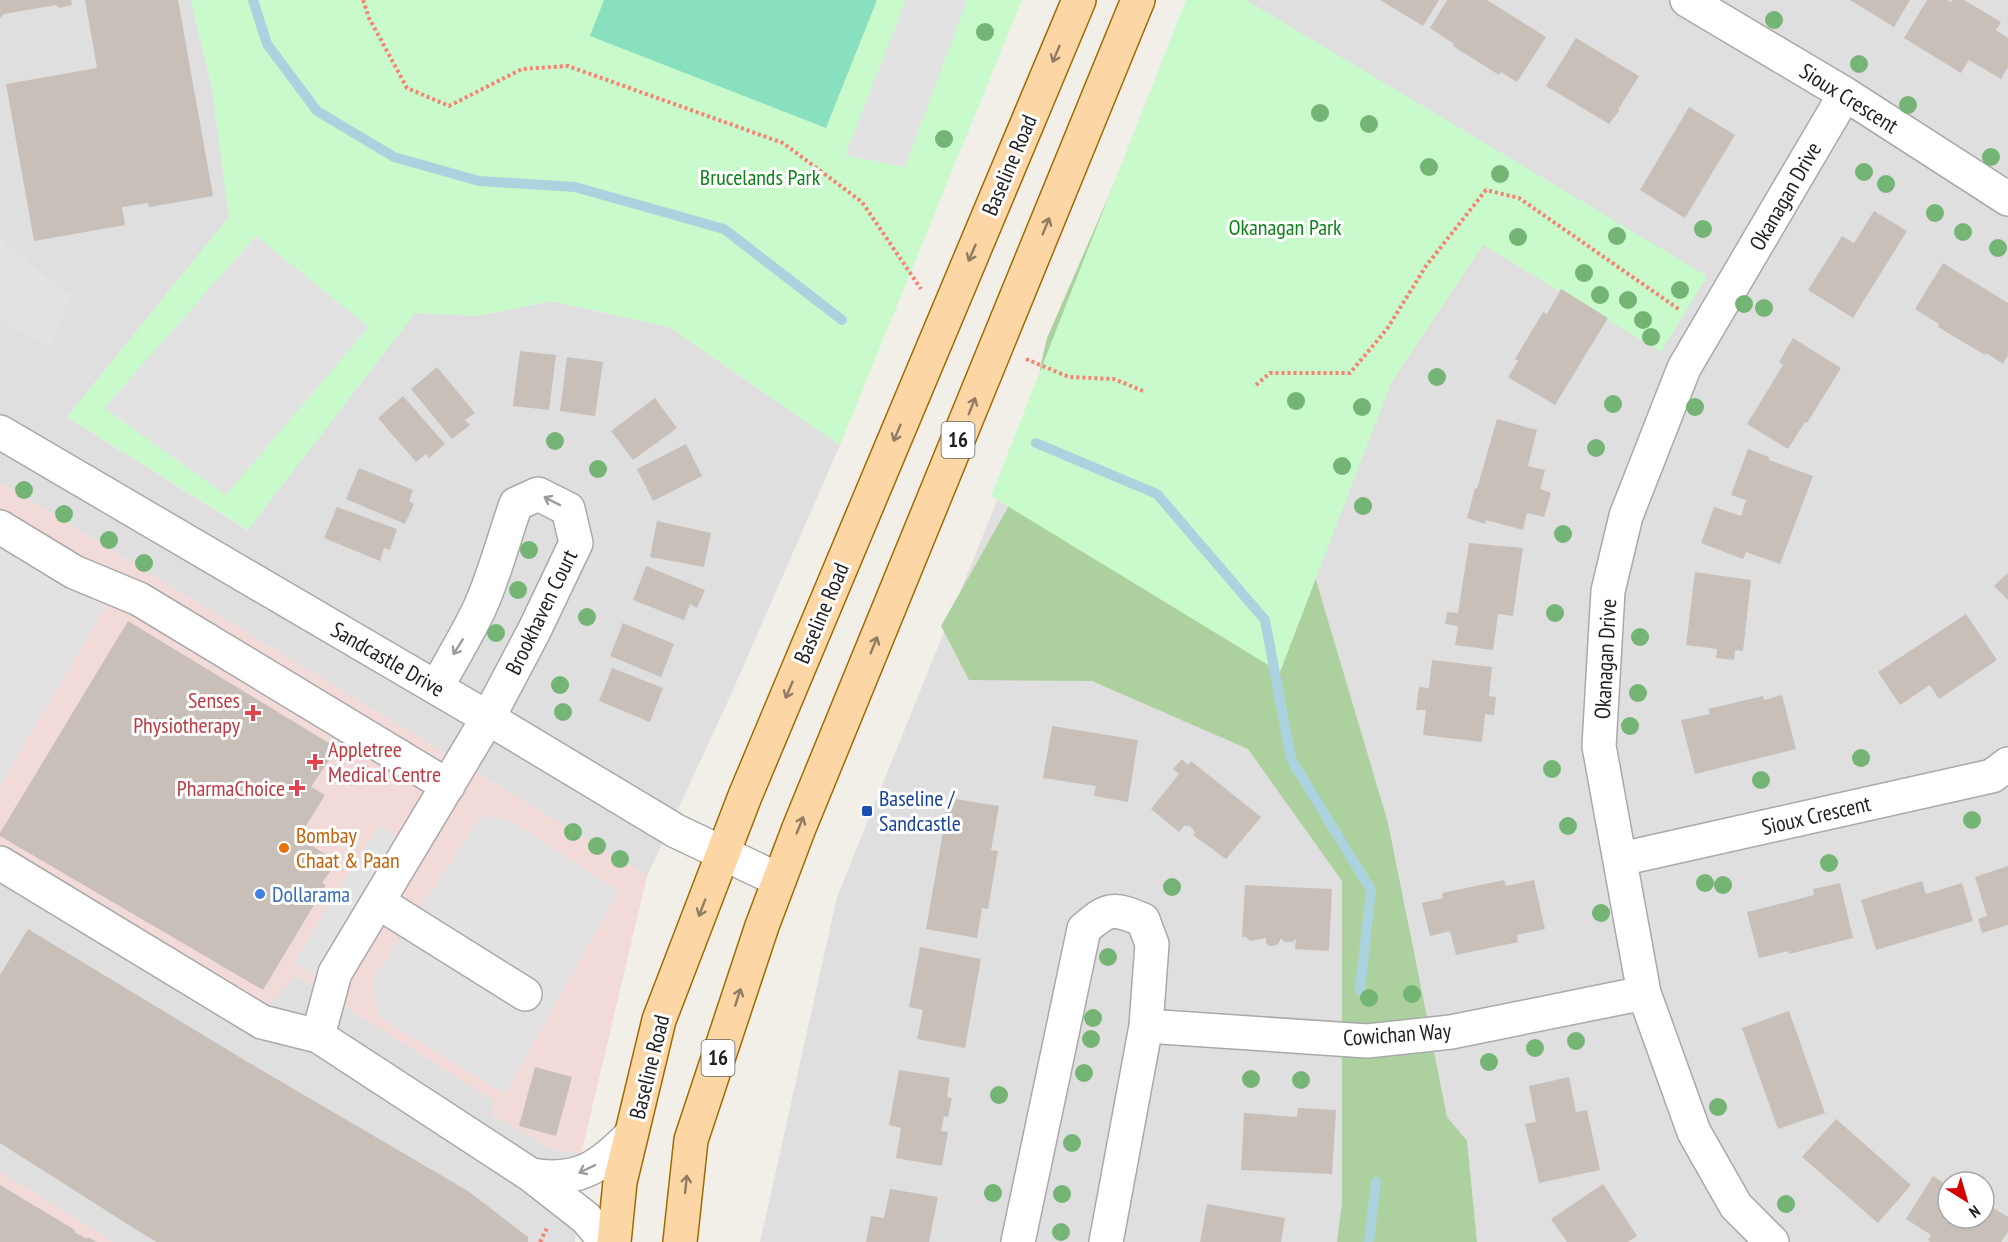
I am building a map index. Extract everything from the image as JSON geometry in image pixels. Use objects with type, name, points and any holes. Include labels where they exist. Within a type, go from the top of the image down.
[{"type":"main road","name":"Baseline Road","points":[[614,1242],[620,1182],[659,1020],[722,853],[1079,0]]},
{"type":"main road","name":"16","points":[[680,1242],[691,1140],[762,926],[1138,0]]},
{"type":"street","name":"Sioux Crescent","points":[[1688,0],[1845,94],[2008,199]]},
{"type":"street","name":"Okanagan Drive","points":[[1772,1242],[1736,1206],[1694,1132],[1644,993],[1599,746],[1608,591],[1626,516],[1684,368],[1845,94]]},
{"type":"street","name":"Sandcastle Drive","points":[[0,432],[437,687],[676,831],[779,880]]},
{"type":"street","name":"Brookhaven Court","points":[[437,687],[482,603],[516,504],[538,494],[568,509],[576,543],[534,632],[488,718]]},
{"type":"street","points":[[0,527],[74,572],[139,599],[448,786]]},
{"type":"street","points":[[318,1036],[335,974],[488,718]]},
{"type":"street","name":"Sioux Crescent","points":[[1621,859],[1992,776],[2008,764]]},
{"type":"street","points":[[0,863],[262,1022],[318,1036],[531,1175],[586,1218],[606,1242]]},
{"type":"street","points":[[378,903],[525,994]]},
{"type":"street","points":[[1018,1242],[1084,929],[1101,914],[1120,910],[1143,920],[1152,945],[1146,1026],[1106,1242]]},
{"type":"street","name":"Cowichan Way","points":[[1146,1026],[1367,1041],[1451,1032],[1644,993]]},
{"type":"street","points":[[531,1175],[548,1178],[574,1176],[606,1160],[631,1135]]},
{"type":"path","points":[[363,0],[369,18],[407,88],[449,106],[522,69],[568,66],[783,143],[862,202],[917,285],[946,316]]},
{"type":"path","points":[[1256,385],[1270,373],[1350,373],[1387,329],[1426,266],[1486,190],[1519,198],[1707,329]]},
{"type":"path","points":[[1026,359],[1069,377],[1114,379],[1143,391]]},
{"type":"path","points":[[540,1242],[547,1227]]},
{"type":"shaded area","points":[[0,0],[191,0],[212,88],[229,217],[67,417],[247,530],[415,313],[477,316],[551,301],[669,327],[840,445],[729,699],[647,876],[0,482]]},
{"type":"shaded area","points":[[906,0],[967,0],[905,167],[845,155]]},
{"type":"shaded area","points":[[1199,0],[2008,0],[2008,1242],[760,1242],[837,897]]},
{"type":"shaded area","points":[[256,236],[369,327],[226,495],[104,408]]},
{"type":"shaded area","points":[[0,239],[70,296],[51,349],[0,319]]},
{"type":"shaded area","points":[[0,482],[647,876],[581,1155],[551,1148],[492,1115],[493,1100],[296,976],[259,1015],[0,857]]},
{"type":"shaded area","points":[[0,510],[121,581],[0,786]]},
{"type":"shaded area","points":[[482,815],[511,821],[619,891],[505,1094],[379,1017],[371,982]]},
{"type":"shaded area","points":[[379,825],[399,838],[314,975],[294,962]]},
{"type":"shaded area","points":[[0,857],[296,976],[493,1100],[492,1115],[551,1148],[581,1155],[575,1242],[114,1242],[0,1172]]},
{"type":"shaded area","points":[[0,1172],[114,1242],[0,1242]]},
{"type":"green space","name":"Brucelands Park","points":[[191,0],[1022,0],[840,445],[669,327],[551,301],[477,316],[415,313],[248,530],[67,417],[229,217],[212,88]]},
{"type":"green space","points":[[604,0],[877,0],[826,128],[590,36]]},
{"type":"green space","name":"Okanagan Park","points":[[1186,0],[1246,0],[1707,276],[1661,352],[1483,245],[1391,383],[1280,672],[991,496]]},
{"type":"green space","points":[[1154,92],[1213,457],[1316,580],[1388,823],[1447,1117],[1467,1141],[1477,1242],[1337,1242],[1342,1203],[1342,881],[1248,749],[1092,681],[969,680],[941,626],[1055,424],[1041,397],[1040,368],[1047,338]]},
{"type":"building","points":[[0,0],[71,0],[72,5],[59,8],[56,5],[4,14],[0,18]]},
{"type":"building","points":[[85,0],[178,0],[213,196],[149,207],[148,203],[122,207],[125,225],[34,241],[6,84],[97,68]]},
{"type":"building","points":[[1380,0],[1439,0],[1423,26]]},
{"type":"building","points":[[1447,0],[1487,0],[1546,37],[1517,82],[1501,72],[1499,75],[1453,46],[1454,44],[1430,28]]},
{"type":"building","points":[[1850,0],[1910,0],[1894,27]]},
{"type":"building","points":[[1927,0],[1951,2],[1952,0],[1964,0],[2001,22],[1996,30],[2008,38],[2008,67],[2001,79],[1969,60],[1961,73],[1904,38]]},
{"type":"building","points":[[1576,38],[1639,76],[1609,124],[1546,86]]},
{"type":"building","points":[[1689,107],[1735,135],[1685,218],[1640,190]]},
{"type":"building","points":[[1874,211],[1907,231],[1853,318],[1808,290],[1842,236],[1854,243]]},
{"type":"building","points":[[1943,263],[2008,303],[2008,355],[2003,364],[1938,327],[1939,324],[1915,309]]},
{"type":"building","points":[[1561,289],[1608,318],[1555,405],[1508,377],[1518,361],[1515,359],[1543,312],[1547,314]]},
{"type":"building","points":[[1793,338],[1841,368],[1788,449],[1747,424],[1783,365],[1779,362]]},
{"type":"building","points":[[520,351],[556,355],[549,410],[513,406]]},
{"type":"building","points":[[567,357],[603,362],[595,416],[560,411]]},
{"type":"building","points":[[437,367],[475,413],[465,420],[470,425],[452,439],[411,389]]},
{"type":"building","points":[[403,396],[445,444],[429,458],[426,454],[416,462],[378,418]]},
{"type":"building","points":[[655,398],[677,428],[633,460],[611,431]]},
{"type":"building","points":[[1497,419],[1537,430],[1528,466],[1545,470],[1540,489],[1551,493],[1544,517],[1527,513],[1523,530],[1486,520],[1485,524],[1467,518]]},
{"type":"building","points":[[686,444],[702,476],[653,501],[637,469]]},
{"type":"building","points":[[1748,449],[1769,457],[1769,460],[1813,476],[1780,564],[1746,552],[1743,559],[1701,543],[1714,507],[1741,516],[1746,500],[1731,495]]},
{"type":"building","points":[[359,468],[413,490],[409,501],[414,504],[405,524],[346,499]]},
{"type":"building","points":[[337,507],[397,529],[390,550],[384,548],[380,561],[324,538]]},
{"type":"building","points":[[657,521],[711,533],[704,567],[650,557]]},
{"type":"building","points":[[1469,543],[1523,548],[1513,616],[1498,614],[1493,650],[1455,645],[1458,626],[1445,624],[1447,612],[1458,613]]},
{"type":"building","points":[[646,566],[705,590],[697,608],[690,604],[684,620],[633,600]]},
{"type":"building","points":[[1695,572],[1751,580],[1743,651],[1735,650],[1734,660],[1716,658],[1717,649],[1686,645]]},
{"type":"building","points":[[2008,573],[2008,600],[1994,586]]},
{"type":"building","points":[[1966,614],[1997,660],[1939,699],[1930,685],[1900,705],[1878,672]]},
{"type":"building","points":[[128,621],[337,748],[311,787],[325,795],[299,837],[337,862],[322,883],[326,885],[263,990],[0,836]]},
{"type":"building","points":[[623,623],[674,644],[661,677],[610,656]]},
{"type":"building","points":[[1432,660],[1492,667],[1489,696],[1496,697],[1494,715],[1485,714],[1482,742],[1423,735],[1426,710],[1416,710],[1419,687],[1429,688]]},
{"type":"building","points":[[612,668],[663,688],[650,722],[599,701]]},
{"type":"building","points":[[1782,695],[1796,749],[1695,774],[1681,720],[1710,714],[1708,709],[1763,696],[1764,700]]},
{"type":"building","points":[[1052,726],[1138,740],[1128,802],[1094,796],[1096,786],[1043,778]]},
{"type":"building","points":[[1182,759],[1188,765],[1191,761],[1261,817],[1226,859],[1193,835],[1195,833],[1193,829],[1188,825],[1187,827],[1185,825],[1179,832],[1151,809],[1179,774],[1173,769]]},
{"type":"building","points":[[949,798],[999,806],[991,850],[998,851],[988,909],[982,908],[977,938],[926,929]]},
{"type":"building","points":[[2008,866],[2008,925],[1982,933],[1978,919],[1987,916],[1975,877]]},
{"type":"building","points":[[1504,880],[1506,886],[1534,880],[1545,929],[1517,935],[1518,942],[1456,955],[1450,931],[1430,936],[1422,903],[1443,898],[1442,893]]},
{"type":"building","points":[[1922,881],[1926,894],[1962,883],[1973,921],[1876,950],[1861,900]]},
{"type":"building","points":[[1840,883],[1853,938],[1789,954],[1788,951],[1759,958],[1747,912],[1814,895],[1813,889]]},
{"type":"building","points":[[1245,885],[1332,889],[1329,951],[1295,949],[1296,939],[1292,942],[1285,942],[1280,938],[1277,945],[1269,946],[1266,938],[1250,941],[1242,937]]},
{"type":"building","points":[[28,929],[246,1061],[468,1191],[528,1237],[528,1242],[157,1242],[143,1234],[0,1143],[0,975]]},
{"type":"building","points":[[920,947],[981,959],[965,1048],[917,1039],[923,1010],[909,1007]]},
{"type":"building","points":[[1789,1011],[1825,1113],[1778,1129],[1742,1028]]},
{"type":"building","points":[[535,1067],[572,1077],[556,1136],[519,1126]]},
{"type":"building","points":[[899,1070],[950,1078],[947,1097],[952,1098],[948,1117],[944,1116],[941,1131],[948,1132],[942,1166],[896,1158],[901,1128],[889,1125]]},
{"type":"building","points":[[1569,1077],[1576,1112],[1587,1110],[1600,1170],[1539,1183],[1525,1124],[1536,1122],[1529,1086]]},
{"type":"building","points":[[1298,1108],[1336,1110],[1332,1174],[1241,1170],[1244,1113],[1297,1117]]},
{"type":"building","points":[[1836,1119],[1911,1185],[1878,1223],[1802,1157]]},
{"type":"building","points":[[1933,1176],[1936,1178],[1936,1230],[1996,1230],[1996,1210],[2008,1217],[2008,1232],[2001,1242],[1931,1242],[1928,1240],[1931,1235],[1906,1219]]},
{"type":"building","points":[[1603,1184],[1637,1236],[1628,1242],[1567,1242],[1551,1219]]},
{"type":"building","points":[[0,1185],[75,1230],[74,1232],[97,1242],[0,1242]]},
{"type":"building","points":[[890,1189],[938,1197],[929,1242],[866,1242],[871,1216],[884,1218]]},
{"type":"building","points":[[1207,1204],[1285,1218],[1281,1242],[1200,1242]]},
{"type":"waterway","points":[[253,0],[267,44],[317,111],[394,157],[479,181],[575,187],[724,229],[842,320]]},
{"type":"waterway","points":[[1036,443],[1157,494],[1265,620],[1291,759],[1371,890],[1360,990]]},
{"type":"waterway","points":[[1369,1242],[1376,1182]]},
{"type":"place","name":"Senses Physiotherapy","points":[[253,713]]},
{"type":"place","name":"Appletree Medical Centre","points":[[315,762]]},
{"type":"place","name":"PharmaChoice","points":[[297,788]]},
{"type":"place","name":"Baseline / Sandcastle","points":[[867,811]]},
{"type":"place","name":"Bombay Chaat & Paan","points":[[284,848]]},
{"type":"place","name":"Dollarama","points":[[260,894]]}]
